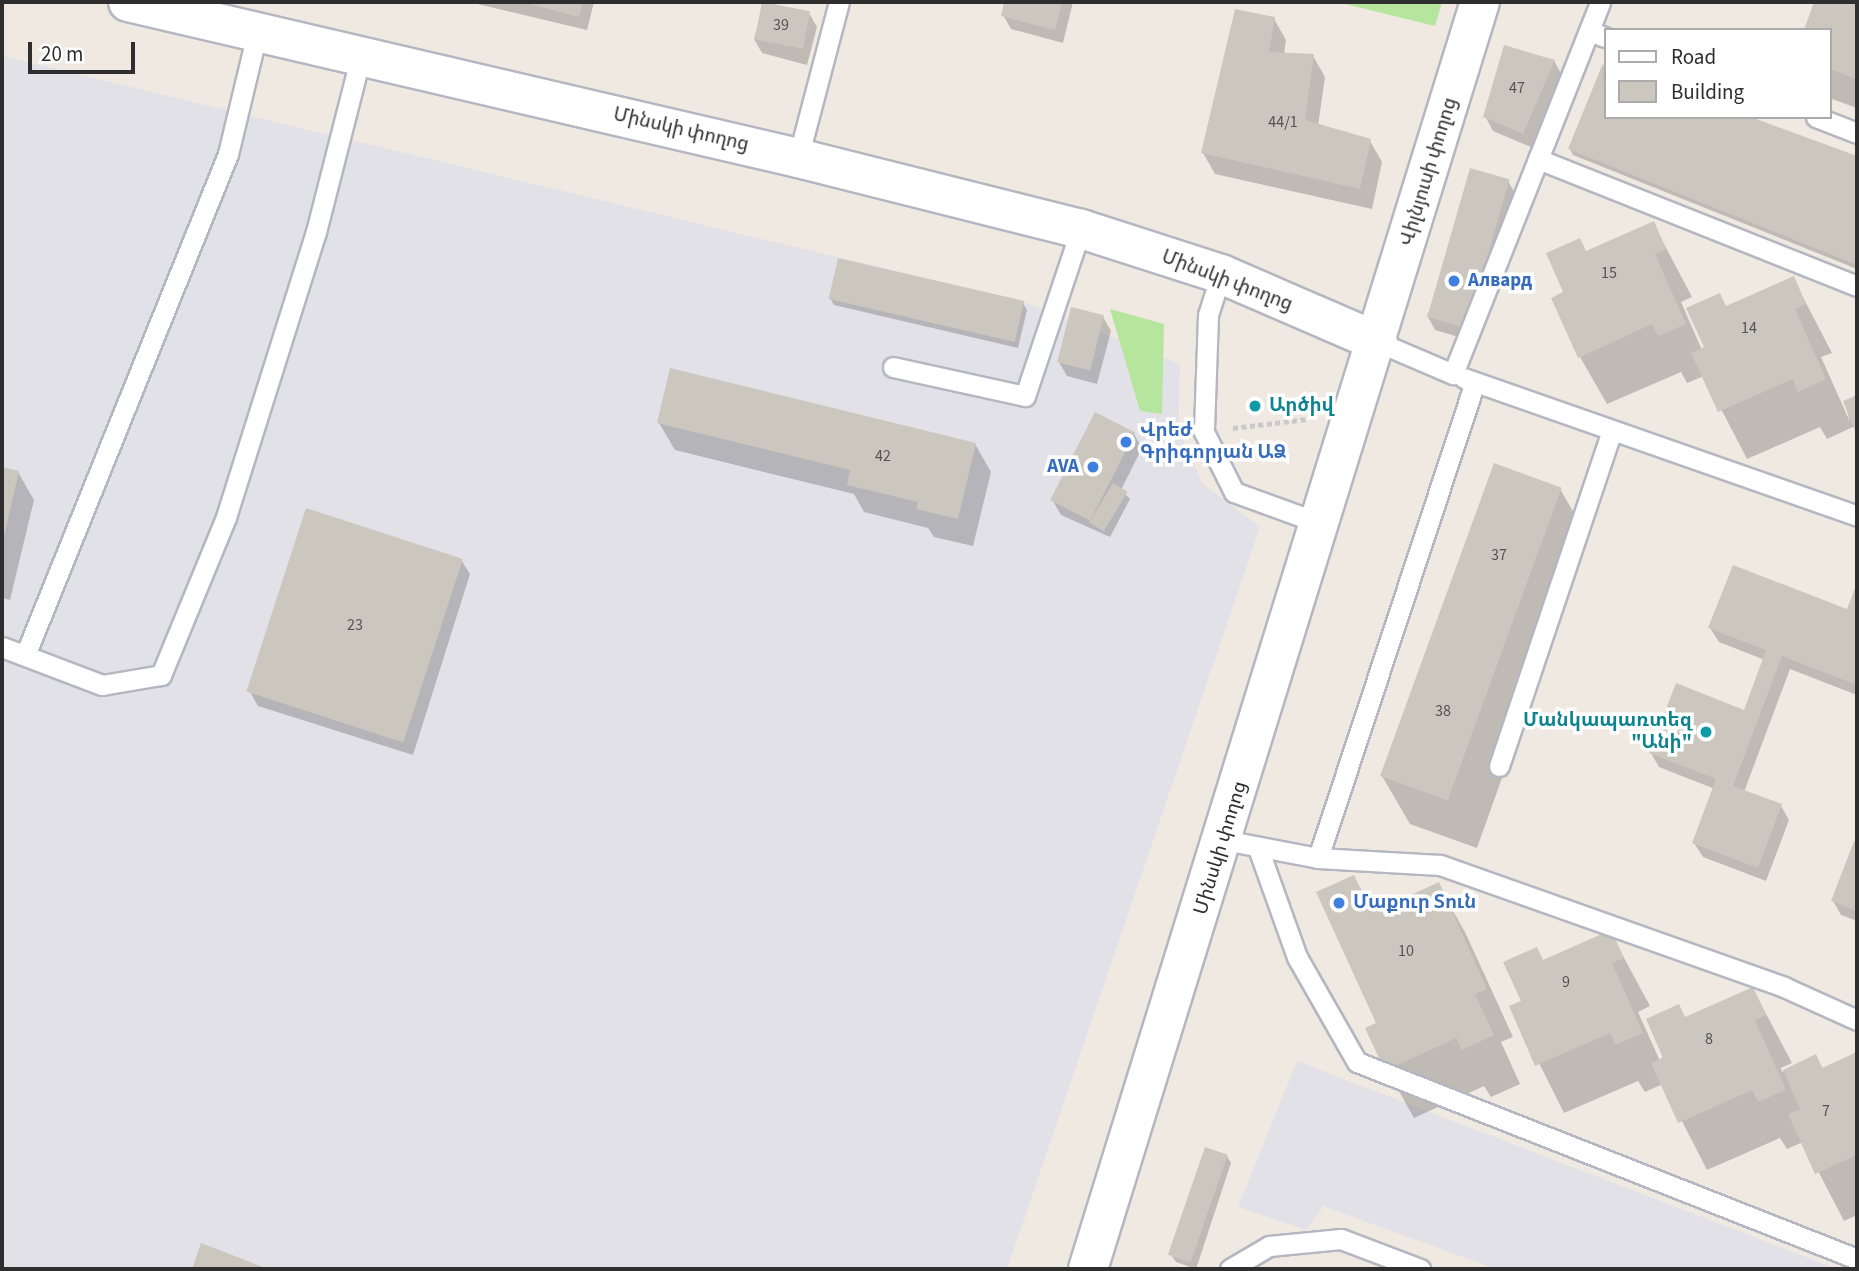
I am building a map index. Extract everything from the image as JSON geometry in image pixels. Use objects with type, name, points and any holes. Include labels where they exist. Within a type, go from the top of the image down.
[{"type":"main road","name":"Մինսկի փողոց","points":[[128,2],[798,158],[1081,229],[1221,274],[1378,342],[1319,523],[1241,844],[1088,1269]]},
{"type":"main road","name":"Վիլնյուսի փողոց","points":[[1378,342],[1480,2]]},
{"type":"lane","points":[[798,158],[839,2]]},
{"type":"lane","points":[[1453,374],[1538,159],[1597,34],[1600,2]]},
{"type":"lane","points":[[26,653],[228,154],[257,33]]},
{"type":"lane","points":[[2,647],[26,653],[103,685],[162,675],[234,492],[316,232],[361,55]]},
{"type":"lane","points":[[1821,119],[1857,133]]},
{"type":"lane","points":[[1538,159],[1857,286]]},
{"type":"lane","points":[[894,367],[1025,396],[1081,229]]},
{"type":"lane","points":[[1221,274],[1208,315],[1204,432],[1234,492],[1319,523]]},
{"type":"lane","points":[[1378,342],[1475,382],[1857,516]]},
{"type":"lane","points":[[1318,858],[1475,382]]},
{"type":"lane","points":[[1500,766],[1612,430]]},
{"type":"lane","points":[[1241,844],[1318,858],[1440,864],[1784,988],[1857,1020]]},
{"type":"lane","points":[[1241,844],[1297,957],[1357,1062],[1857,1259]]},
{"type":"lane","points":[[1230,1269],[1269,1246],[1341,1239],[1420,1269]]},
{"type":"path","points":[[1204,432],[1307,419]]},
{"type":"shaded area","points":[[2,56],[1024,302],[1180,364],[1178,429],[1203,484],[1260,527],[1007,1269],[2,1269]]},
{"type":"shaded area","points":[[1297,1061],[1837,1269],[1496,1269],[1323,1206],[1306,1230],[1238,1207]]},
{"type":"green space","points":[[1337,2],[1442,2],[1435,26]]},
{"type":"green space","points":[[1110,309],[1164,324],[1162,414],[1140,411]]},
{"type":"building","points":[[522,2],[583,2],[579,17]]},
{"type":"building","points":[[762,2],[810,11],[803,49],[755,39]]},
{"type":"building","points":[[1004,2],[1062,2],[1055,30],[1001,16]]},
{"type":"building","points":[[1814,2],[1857,2],[1857,79],[1831,70],[1831,28],[1805,28]]},
{"type":"building","points":[[1235,9],[1275,17],[1269,52],[1314,54],[1305,120],[1371,139],[1360,189],[1201,153]]},
{"type":"building","points":[[1504,45],[1555,60],[1523,134],[1483,117]]},
{"type":"building","points":[[1603,63],[1604,119],[1756,119],[1857,156],[1857,265],[1568,149]]},
{"type":"building","points":[[1470,168],[1509,179],[1467,328],[1427,317]]},
{"type":"building","points":[[1654,221],[1666,249],[1655,254],[1686,324],[1658,336],[1652,324],[1578,358],[1551,298],[1563,292],[1546,253],[1580,238],[1586,251]]},
{"type":"building","points":[[838,258],[1024,301],[1015,342],[829,299]]},
{"type":"building","points":[[1794,276],[1806,304],[1795,309],[1826,379],[1798,392],[1793,379],[1718,412],[1691,353],[1704,347],[1686,308],[1720,293],[1726,306]]},
{"type":"building","points":[[1071,307],[1104,315],[1090,371],[1057,362]]},
{"type":"building","points":[[670,368],[976,443],[958,519],[916,509],[918,502],[847,485],[850,470],[657,423]]},
{"type":"building","points":[[1857,395],[1857,435],[1843,401]]},
{"type":"building","name":"AVA","points":[[1095,412],[1135,432],[1090,521],[1050,500]]},
{"type":"building","points":[[1494,463],[1562,488],[1448,801],[1380,776]]},
{"type":"building","points":[[2,467],[19,471],[3,541],[2,541]]},
{"type":"building","points":[[1113,483],[1128,492],[1104,531],[1089,522]]},
{"type":"building","points":[[306,508],[463,559],[403,743],[246,692]]},
{"type":"building","name":"Մանկապառտեզ \"Անի\"","points":[[1733,565],[1847,609],[1857,583],[1857,685],[1782,656],[1733,786],[1782,804],[1758,868],[1692,843],[1716,779],[1649,753],[1676,683],[1744,710],[1766,650],[1708,628]]},
{"type":"building","points":[[1854,841],[1857,843],[1857,911],[1831,901]]},
{"type":"building","points":[[1354,875],[1372,913],[1439,882],[1487,989],[1475,994],[1494,1035],[1462,1050],[1456,1038],[1385,1071],[1365,1028],[1376,1023],[1316,892]]},
{"type":"building","points":[[1611,930],[1624,958],[1612,963],[1643,1033],[1615,1045],[1610,1033],[1535,1066],[1509,1006],[1521,1001],[1503,962],[1537,947],[1543,960]]},
{"type":"building","points":[[1753,987],[1766,1015],[1755,1020],[1786,1090],[1758,1102],[1752,1090],[1678,1123],[1651,1063],[1663,1058],[1646,1019],[1679,1004],[1685,1017]]},
{"type":"building","points":[[1857,1052],[1857,1155],[1815,1174],[1788,1114],[1800,1109],[1783,1070],[1816,1054],[1822,1068]]},
{"type":"building","points":[[1205,1147],[1228,1155],[1191,1263],[1168,1255]]},
{"type":"building","points":[[201,1243],[268,1269],[192,1269]]},
{"type":"place","name":"Алвард","points":[[1454,281]]},
{"type":"place","name":"Արծիվ","points":[[1255,406]]},
{"type":"place","name":"Վրեժ Գրիգորյան ԱՁ","points":[[1126,442]]},
{"type":"place","name":"AVA","points":[[1093,467]]},
{"type":"place","name":"Մանկապառտեզ \"Անի\"","points":[[1706,732]]},
{"type":"place","name":"Մաքուր Տուն","points":[[1339,903]]}]
